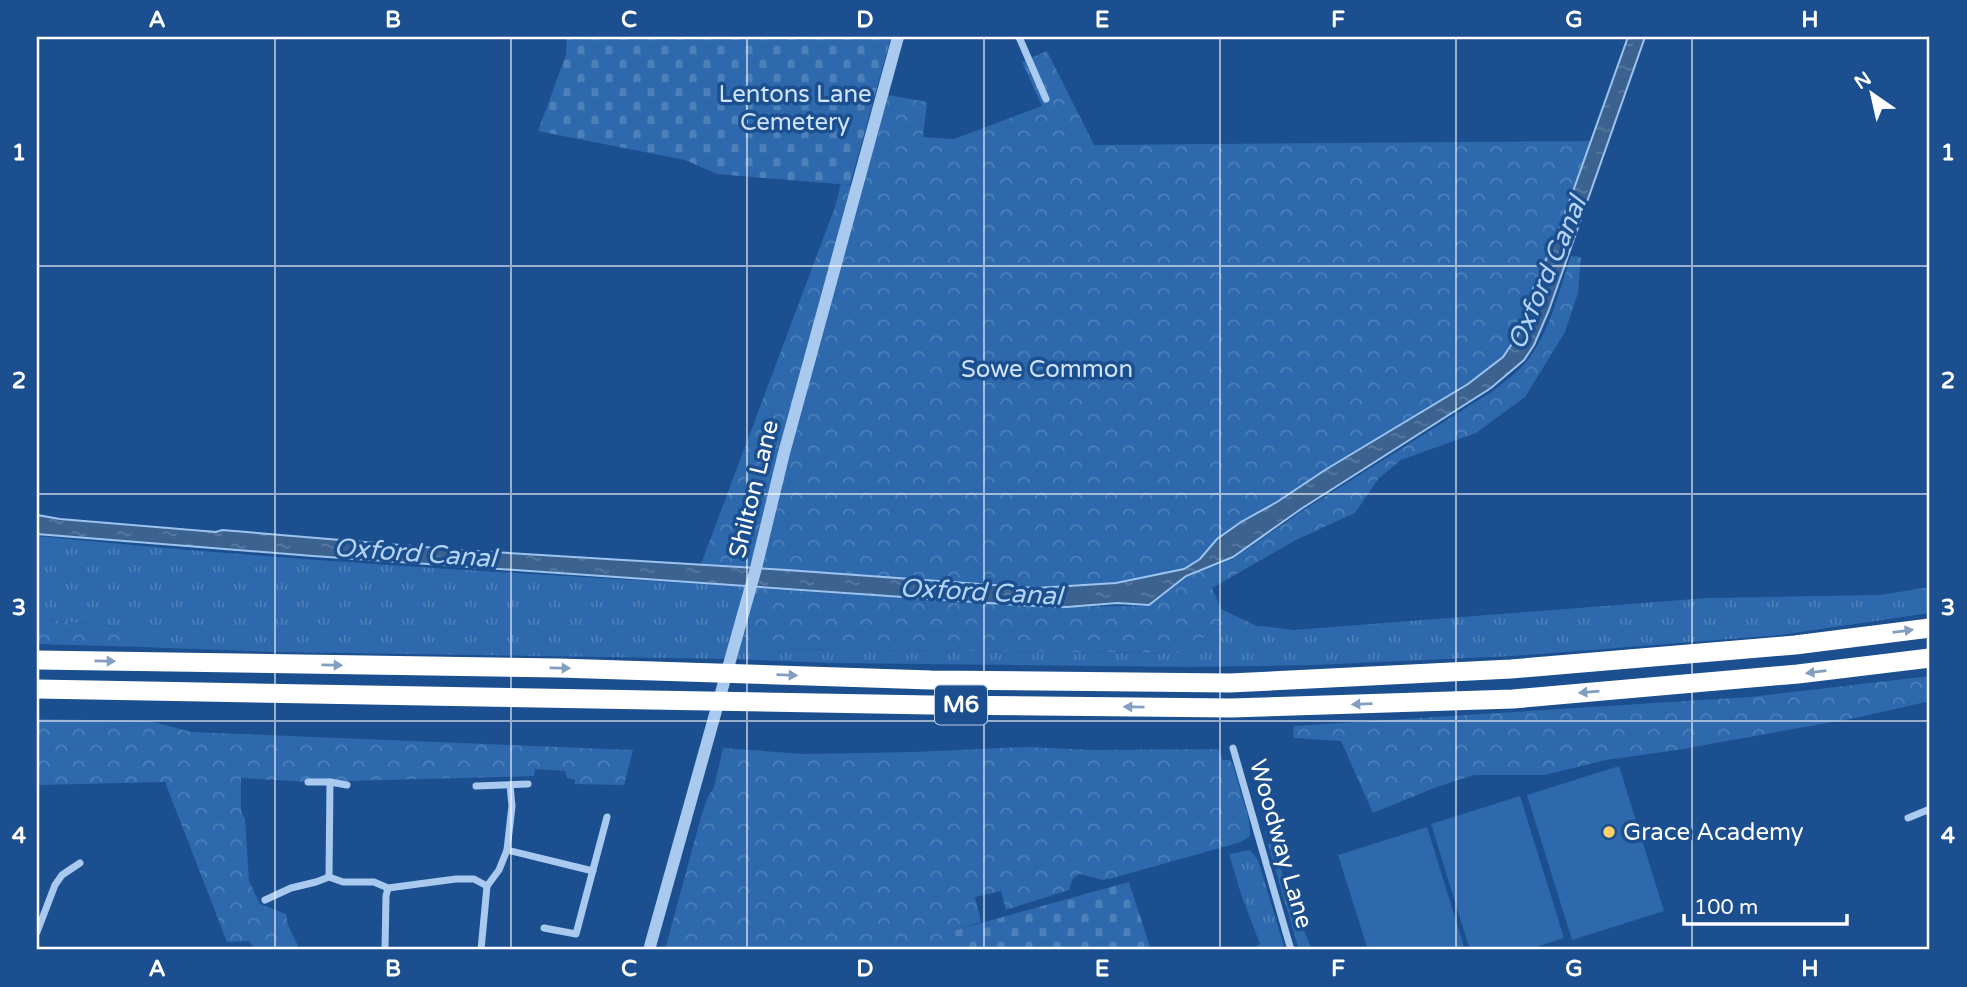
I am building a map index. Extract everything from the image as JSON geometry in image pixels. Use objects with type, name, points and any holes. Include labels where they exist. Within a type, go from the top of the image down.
[{"type":"highway","name":"M6","points":[[37,660],[559,668],[931,680],[1230,683],[1511,669],[1795,645],[1930,628]]},
{"type":"highway","name":"M6","points":[[37,689],[1231,708],[1513,699],[1798,674],[1930,658]]},
{"type":"street","name":"Shilton Lane","points":[[649,950],[760,553],[784,453],[898,37]]},
{"type":"street","points":[[1019,37],[1046,99]]},
{"type":"street","name":"Woodway Lane","points":[[1233,748],[1291,950]]},
{"type":"street","points":[[308,782],[347,785]]},
{"type":"street","points":[[329,877],[330,782]]},
{"type":"street","points":[[476,786],[528,784]]},
{"type":"street","points":[[481,950],[487,886],[499,870],[507,850],[512,806],[510,785]]},
{"type":"street","points":[[1908,818],[1930,809]]},
{"type":"street","points":[[544,928],[576,934],[607,817]]},
{"type":"street","points":[[507,850],[593,871]]},
{"type":"street","points":[[37,932],[55,885],[62,875],[80,863]]},
{"type":"street","points":[[265,900],[291,888],[316,883],[329,877],[343,882],[374,882],[388,888],[456,879],[474,880],[487,886]]},
{"type":"street","points":[[385,950],[388,888]]},
{"type":"green space","name":"Lentons Lane Cemetery","points":[[567,37],[891,37],[850,185],[717,174],[685,160],[538,131],[566,55]]},
{"type":"green space","name":"Sowe Common","points":[[1047,51],[1094,145],[1599,141],[1518,353],[1206,562],[1111,595],[701,564],[835,207],[841,184],[858,187],[883,94],[927,102],[923,137],[954,139],[1042,106],[1022,62]]},
{"type":"green space","points":[[1571,256],[1581,257],[1578,293],[1565,332],[1525,397],[1476,433],[1401,460],[1379,478],[1355,513],[1296,540],[1212,588],[1221,609],[1257,626],[1234,629],[1211,624],[1207,637],[1191,642],[1178,653],[753,649],[739,630],[755,588],[1034,607],[1149,606],[1186,577],[1233,559],[1302,511],[1493,391],[1519,370],[1541,338]]},
{"type":"green space","points":[[37,536],[304,559],[752,587],[753,649],[1178,653],[1191,642],[1207,637],[1211,624],[1224,628],[1260,626],[1294,630],[1707,598],[1880,595],[1930,587],[1930,613],[1780,635],[1513,656],[1314,665],[1187,667],[832,663],[141,647],[138,629],[37,619]]},
{"type":"green space","points":[[37,619],[138,629],[141,647],[37,644]]},
{"type":"green space","points":[[1930,676],[1930,701],[1855,718],[1606,760],[1545,775],[1474,775],[1373,813],[1341,741],[1293,738],[1294,726],[1750,697]]},
{"type":"green space","points":[[37,719],[149,721],[192,732],[633,750],[624,785],[575,784],[575,780],[567,778],[565,771],[535,769],[534,776],[308,782],[241,778],[241,811],[245,819],[249,881],[260,904],[286,914],[288,925],[300,950],[256,950],[249,941],[227,942],[165,782],[37,785]]},
{"type":"green space","points":[[1026,747],[1095,750],[1218,749],[1223,760],[1230,760],[1233,765],[1249,820],[1250,836],[1241,842],[1113,878],[1103,880],[1080,874],[1073,878],[1069,890],[1006,910],[1001,891],[975,897],[981,922],[953,931],[958,950],[665,950],[701,817],[714,787],[723,748],[804,754]]},
{"type":"green space","points":[[1619,766],[1664,911],[1572,940],[1527,795]]},
{"type":"green space","points":[[1520,796],[1564,938],[1527,950],[1470,950],[1431,824]]},
{"type":"green space","points":[[1427,827],[1465,950],[1368,950],[1338,855]]},
{"type":"green space","points":[[1268,844],[1274,844],[1285,884],[1312,950],[1299,950]]},
{"type":"green space","points":[[1250,850],[1258,860],[1285,950],[1250,950],[1260,944],[1229,854]]},
{"type":"green space","points":[[1129,882],[1151,950],[958,950],[952,931]]},
{"type":"water","name":"Oxford Canal","points":[[1628,37],[1645,37],[1549,310],[1534,345],[1524,360],[1491,388],[1301,509],[1233,557],[1186,576],[1149,605],[1117,603],[1067,607],[1034,606],[37,534],[37,515],[216,532],[222,530],[460,550],[1036,588],[1116,583],[1184,569],[1200,559],[1217,539],[1241,522],[1468,384],[1503,357],[1518,335],[1535,283],[1556,239]]},
{"type":"place","name":"Grace Academy","points":[[1609,832]]}]
